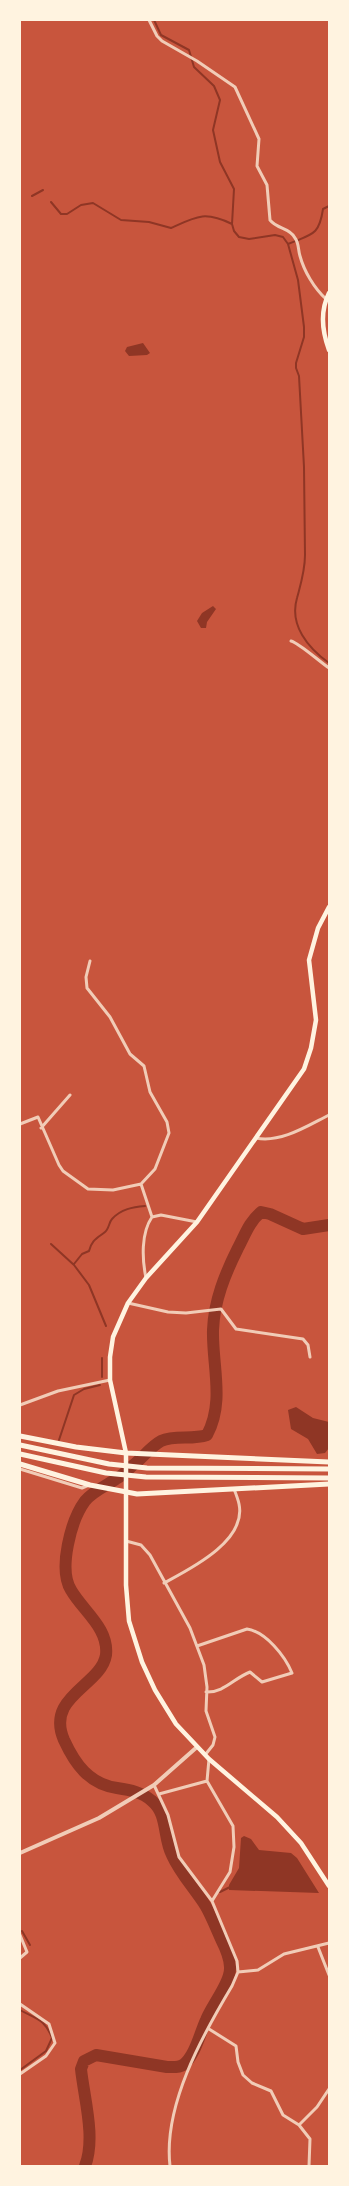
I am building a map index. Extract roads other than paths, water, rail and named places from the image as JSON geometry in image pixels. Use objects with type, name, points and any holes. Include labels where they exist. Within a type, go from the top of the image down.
[{"type":"main road","points":[[329,293],[323,310],[323,325],[329,350]]},
{"type":"main road","points":[[329,907],[318,928],[309,960],[316,1020],[311,1048],[297,1081],[197,1222],[146,1278],[128,1303],[113,1337],[110,1357],[110,1380],[126,1453],[126,1585],[129,1621],[142,1662],[155,1690],[176,1724],[209,1759],[278,1817],[301,1843],[329,1886]]},
{"type":"main road","points":[[20,1436],[76,1447],[126,1453],[329,1462]]},
{"type":"main road","points":[[20,1445],[109,1464],[147,1468],[329,1469]]},
{"type":"main road","points":[[20,1454],[106,1473],[146,1477],[329,1478]]},
{"type":"main road","points":[[20,1464],[90,1485],[137,1494],[329,1484]]},
{"type":"street","points":[[149,20],[157,36],[188,57],[197,61],[234,87],[259,139],[257,166],[267,185],[270,220],[278,228],[291,232],[298,244],[303,265],[319,292],[326,299]]},
{"type":"street","points":[[291,641],[297,642],[310,656],[329,668]]},
{"type":"street","points":[[20,1124],[38,1117],[41,1128],[63,1171],[88,1189],[113,1190],[141,1184],[155,1169],[169,1133],[167,1122],[150,1092],[144,1066],[130,1054],[110,1017],[87,988],[86,977],[90,961]]},
{"type":"street","points":[[41,1128],[70,1095]]},
{"type":"street","points":[[256,1138],[266,1140],[286,1136],[329,1115]]},
{"type":"street","points":[[141,1184],[152,1217]]},
{"type":"street","points":[[146,1278],[144,1263],[145,1232],[152,1217],[161,1215],[197,1222]]},
{"type":"street","points":[[128,1303],[168,1312],[186,1313],[221,1309],[236,1329],[303,1339],[308,1345],[310,1357]]},
{"type":"street","points":[[20,1405],[58,1391],[110,1380]]},
{"type":"street","points":[[20,1469],[82,1488],[90,1485]]},
{"type":"street","points":[[164,1583],[206,1560],[222,1545],[239,1520],[239,1503],[234,1489]]},
{"type":"street","points":[[126,1541],[141,1545],[145,1548],[164,1583],[179,1606],[197,1646],[204,1665],[206,1711],[215,1737],[213,1745],[205,1755]]},
{"type":"street","points":[[197,1646],[247,1629],[255,1630],[278,1651],[292,1673],[262,1682],[250,1672],[239,1676],[220,1691],[206,1692]]},
{"type":"street","points":[[20,1853],[99,1818],[154,1784],[197,1747]]},
{"type":"street","points":[[209,1759],[206,1782],[233,1826],[234,1848],[230,1872],[212,1901]]},
{"type":"street","points":[[159,1794],[206,1782]]},
{"type":"street","points":[[154,1784],[168,1815],[179,1858],[212,1901],[237,1961],[238,1972],[186,2074],[179,2094],[168,2150],[170,2166]]},
{"type":"street","points":[[20,1935],[27,1952],[20,1958]]},
{"type":"street","points":[[238,1972],[258,1970],[284,1954],[318,1947],[329,1943]]},
{"type":"street","points":[[318,1947],[329,1974]]},
{"type":"street","points":[[20,2004],[49,2024],[55,2043],[46,2056],[20,2074]]},
{"type":"street","points":[[209,2030],[236,2046],[238,2062],[243,2075],[252,2083],[265,2087],[271,2091],[283,2115],[299,2125],[310,2139],[309,2166]]},
{"type":"street","points":[[299,2125],[317,2107],[329,2089]]},
{"type":"waterway","points":[[154,20],[161,35],[189,50],[194,67],[214,86],[220,100],[213,130],[220,162],[234,189],[232,224],[234,231],[239,237],[249,239],[275,235],[283,237],[288,244],[298,280],[304,327],[304,337],[296,363],[296,368],[299,376],[304,467],[305,561],[304,572],[295,608],[298,626],[302,635],[314,650],[329,663]]},
{"type":"waterway","points":[[32,196],[43,190]]},
{"type":"waterway","points":[[51,202],[61,214],[67,214],[81,205],[93,203],[121,220],[149,222],[171,228],[188,220],[208,216],[215,217],[232,224]]},
{"type":"waterway","points":[[288,244],[313,233],[319,224],[323,209],[329,206]]},
{"type":"waterway","points":[[74,1264],[82,1254],[89,1251],[93,1242],[106,1231],[111,1220],[119,1213],[127,1209],[145,1206]]},
{"type":"waterway","points":[[85,2166],[88,2155],[89,2131],[81,2069],[84,2061],[96,2055],[167,2067],[177,2067],[183,2065],[191,2056],[209,2014],[228,1980],[230,1967],[227,1952],[207,1909],[172,1855],[167,1841],[163,1819],[157,1806],[140,1793],[107,1786],[98,1782],[84,1772],[78,1765],[64,1740],[60,1725],[62,1713],[68,1702],[102,1666],[106,1655],[106,1645],[99,1628],[76,1598],[67,1581],[66,1558],[71,1532],[80,1509],[88,1497],[122,1475],[161,1441],[172,1438],[207,1435],[212,1422],[217,1397],[213,1330],[218,1298],[229,1268],[253,1220],[261,1212],[270,1214],[303,1229],[329,1225]]},
{"type":"waterway","points":[[51,1244],[74,1265],[89,1285],[106,1326]]},
{"type":"waterway","points":[[102,1358],[102,1377]]},
{"type":"waterway","points":[[59,1440],[74,1395],[84,1389],[100,1385]]},
{"type":"waterway","points":[[220,1892],[230,1887]]},
{"type":"waterway","points":[[22,1931],[30,1945]]},
{"type":"waterway","points":[[20,2010],[43,2023],[52,2038],[46,2051],[20,2070]]}]
